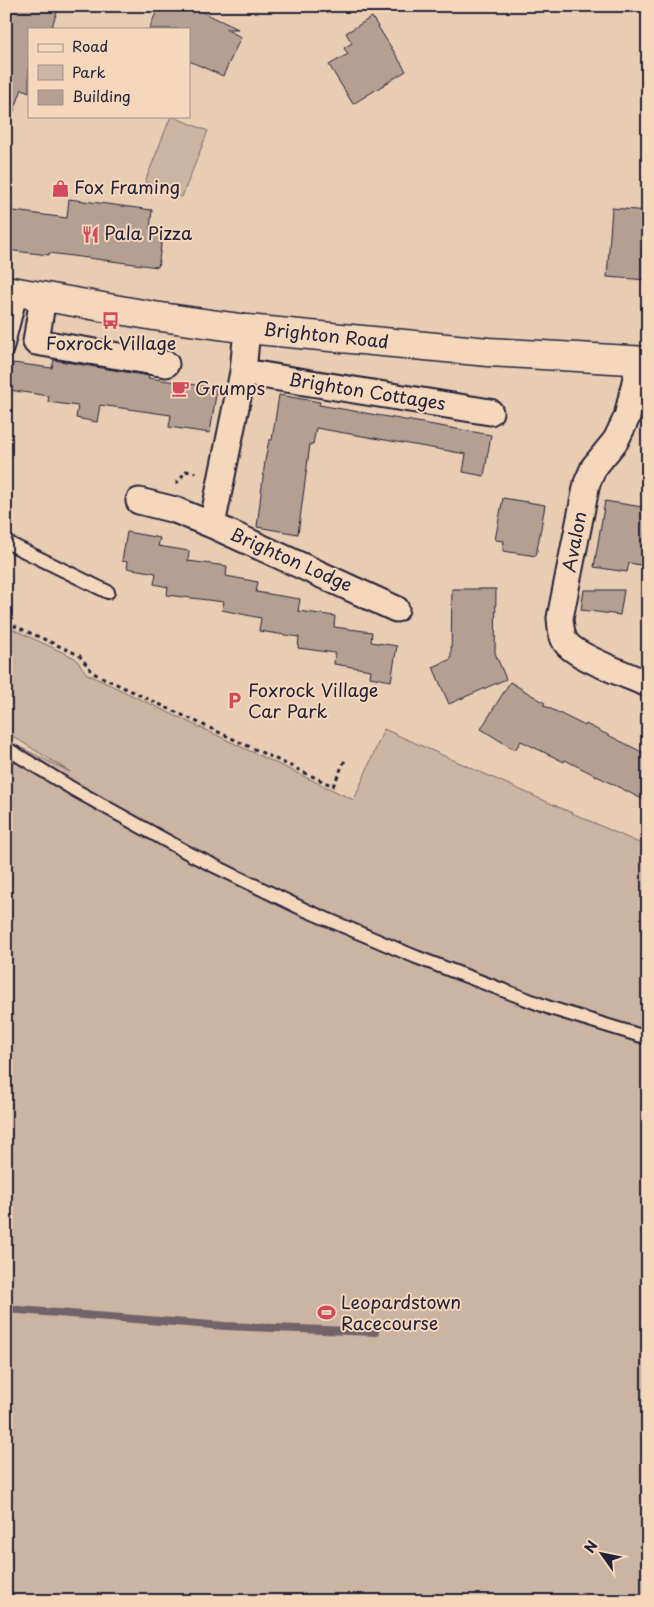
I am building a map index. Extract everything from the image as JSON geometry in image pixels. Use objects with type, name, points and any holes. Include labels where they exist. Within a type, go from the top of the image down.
[{"type":"street","name":"Brighton Road","points":[[23,293],[154,316],[247,329],[488,352],[644,361]]},
{"type":"street","points":[[23,293],[36,342],[166,364]]},
{"type":"street","name":"Brighton Lodge","points":[[212,525],[243,372],[247,329]]},
{"type":"street","name":"Avalon","points":[[644,361],[627,417],[616,440],[594,467],[587,483],[560,618],[566,643],[577,652],[648,684]]},
{"type":"street","name":"Brighton Cottages","points":[[243,372],[490,412]]},
{"type":"street","name":"Brighton Lodge","points":[[147,503],[176,510],[377,587],[396,609]]},
{"type":"lane","points":[[6,352],[23,293]]},
{"type":"lane","points":[[6,542],[108,592]]},
{"type":"lane","points":[[6,748],[192,855],[303,910],[416,957],[550,1008],[648,1038]]},
{"type":"path","points":[[147,503],[174,486],[186,471],[223,476]]},
{"type":"path","points":[[6,622],[79,655],[93,673],[333,786],[346,758]]},
{"type":"green space","points":[[170,118],[176,118],[208,131],[182,197],[145,182]]},
{"type":"green space","name":"Leopardstown Racecourse","points":[[6,626],[75,658],[87,674],[354,800],[384,729],[648,847],[648,1601],[6,1601],[6,740],[70,772],[6,732]]},
{"type":"building","points":[[10,6],[59,6],[51,28],[28,28],[28,92],[22,89],[8,127],[6,126],[6,16]]},
{"type":"building","points":[[159,6],[190,6],[238,29],[225,29],[241,37],[223,76],[190,61],[190,28],[149,28]]},
{"type":"building","points":[[372,17],[406,71],[353,104],[329,65],[348,54],[344,48],[352,43],[346,33]]},
{"type":"building","points":[[69,199],[152,210],[150,229],[163,231],[158,267],[49,253],[49,255],[6,250],[6,210],[67,218]]},
{"type":"building","points":[[612,208],[648,211],[648,280],[607,277]]},
{"type":"building","points":[[54,360],[149,376],[148,378],[217,388],[210,433],[169,427],[171,415],[100,405],[97,422],[76,418],[78,406],[48,402],[49,396],[9,390],[13,363],[52,368]]},
{"type":"building","points":[[279,395],[320,402],[319,405],[491,435],[484,476],[463,472],[466,454],[316,428],[313,444],[310,444],[298,534],[257,527],[265,461],[269,440],[272,440]]},
{"type":"building","points":[[503,498],[545,505],[536,556],[503,551],[504,541],[495,540]]},
{"type":"building","points":[[605,501],[648,508],[640,565],[629,563],[627,572],[594,567]]},
{"type":"building","points":[[127,532],[160,538],[158,546],[189,551],[188,561],[227,566],[226,576],[258,582],[256,592],[300,599],[298,611],[335,616],[334,627],[372,632],[371,642],[397,646],[391,681],[370,677],[371,670],[334,664],[335,653],[298,648],[299,637],[259,631],[261,618],[222,610],[224,602],[167,595],[168,587],[154,584],[156,573],[127,568],[128,562],[122,561]]},
{"type":"building","points":[[452,589],[496,589],[495,653],[506,679],[449,704],[433,667],[451,659]]},
{"type":"building","points":[[584,590],[624,590],[620,615],[581,610]]},
{"type":"building","points":[[510,682],[545,703],[543,705],[648,755],[648,802],[565,760],[564,762],[521,741],[515,750],[481,729]]},
{"type":"waterway","points":[[6,1309],[225,1326],[375,1332]]},
{"type":"place","name":"Fox Framing","points":[[60,188]]},
{"type":"place","name":"Pala Pizza","points":[[90,234]]},
{"type":"place","name":"Foxrock Village","points":[[111,321]]},
{"type":"place","name":"Grumps","points":[[181,389]]},
{"type":"place","name":"Foxrock Village Car Park","points":[[234,701]]},
{"type":"place","name":"Leopardstown Racecourse","points":[[327,1313]]}]
